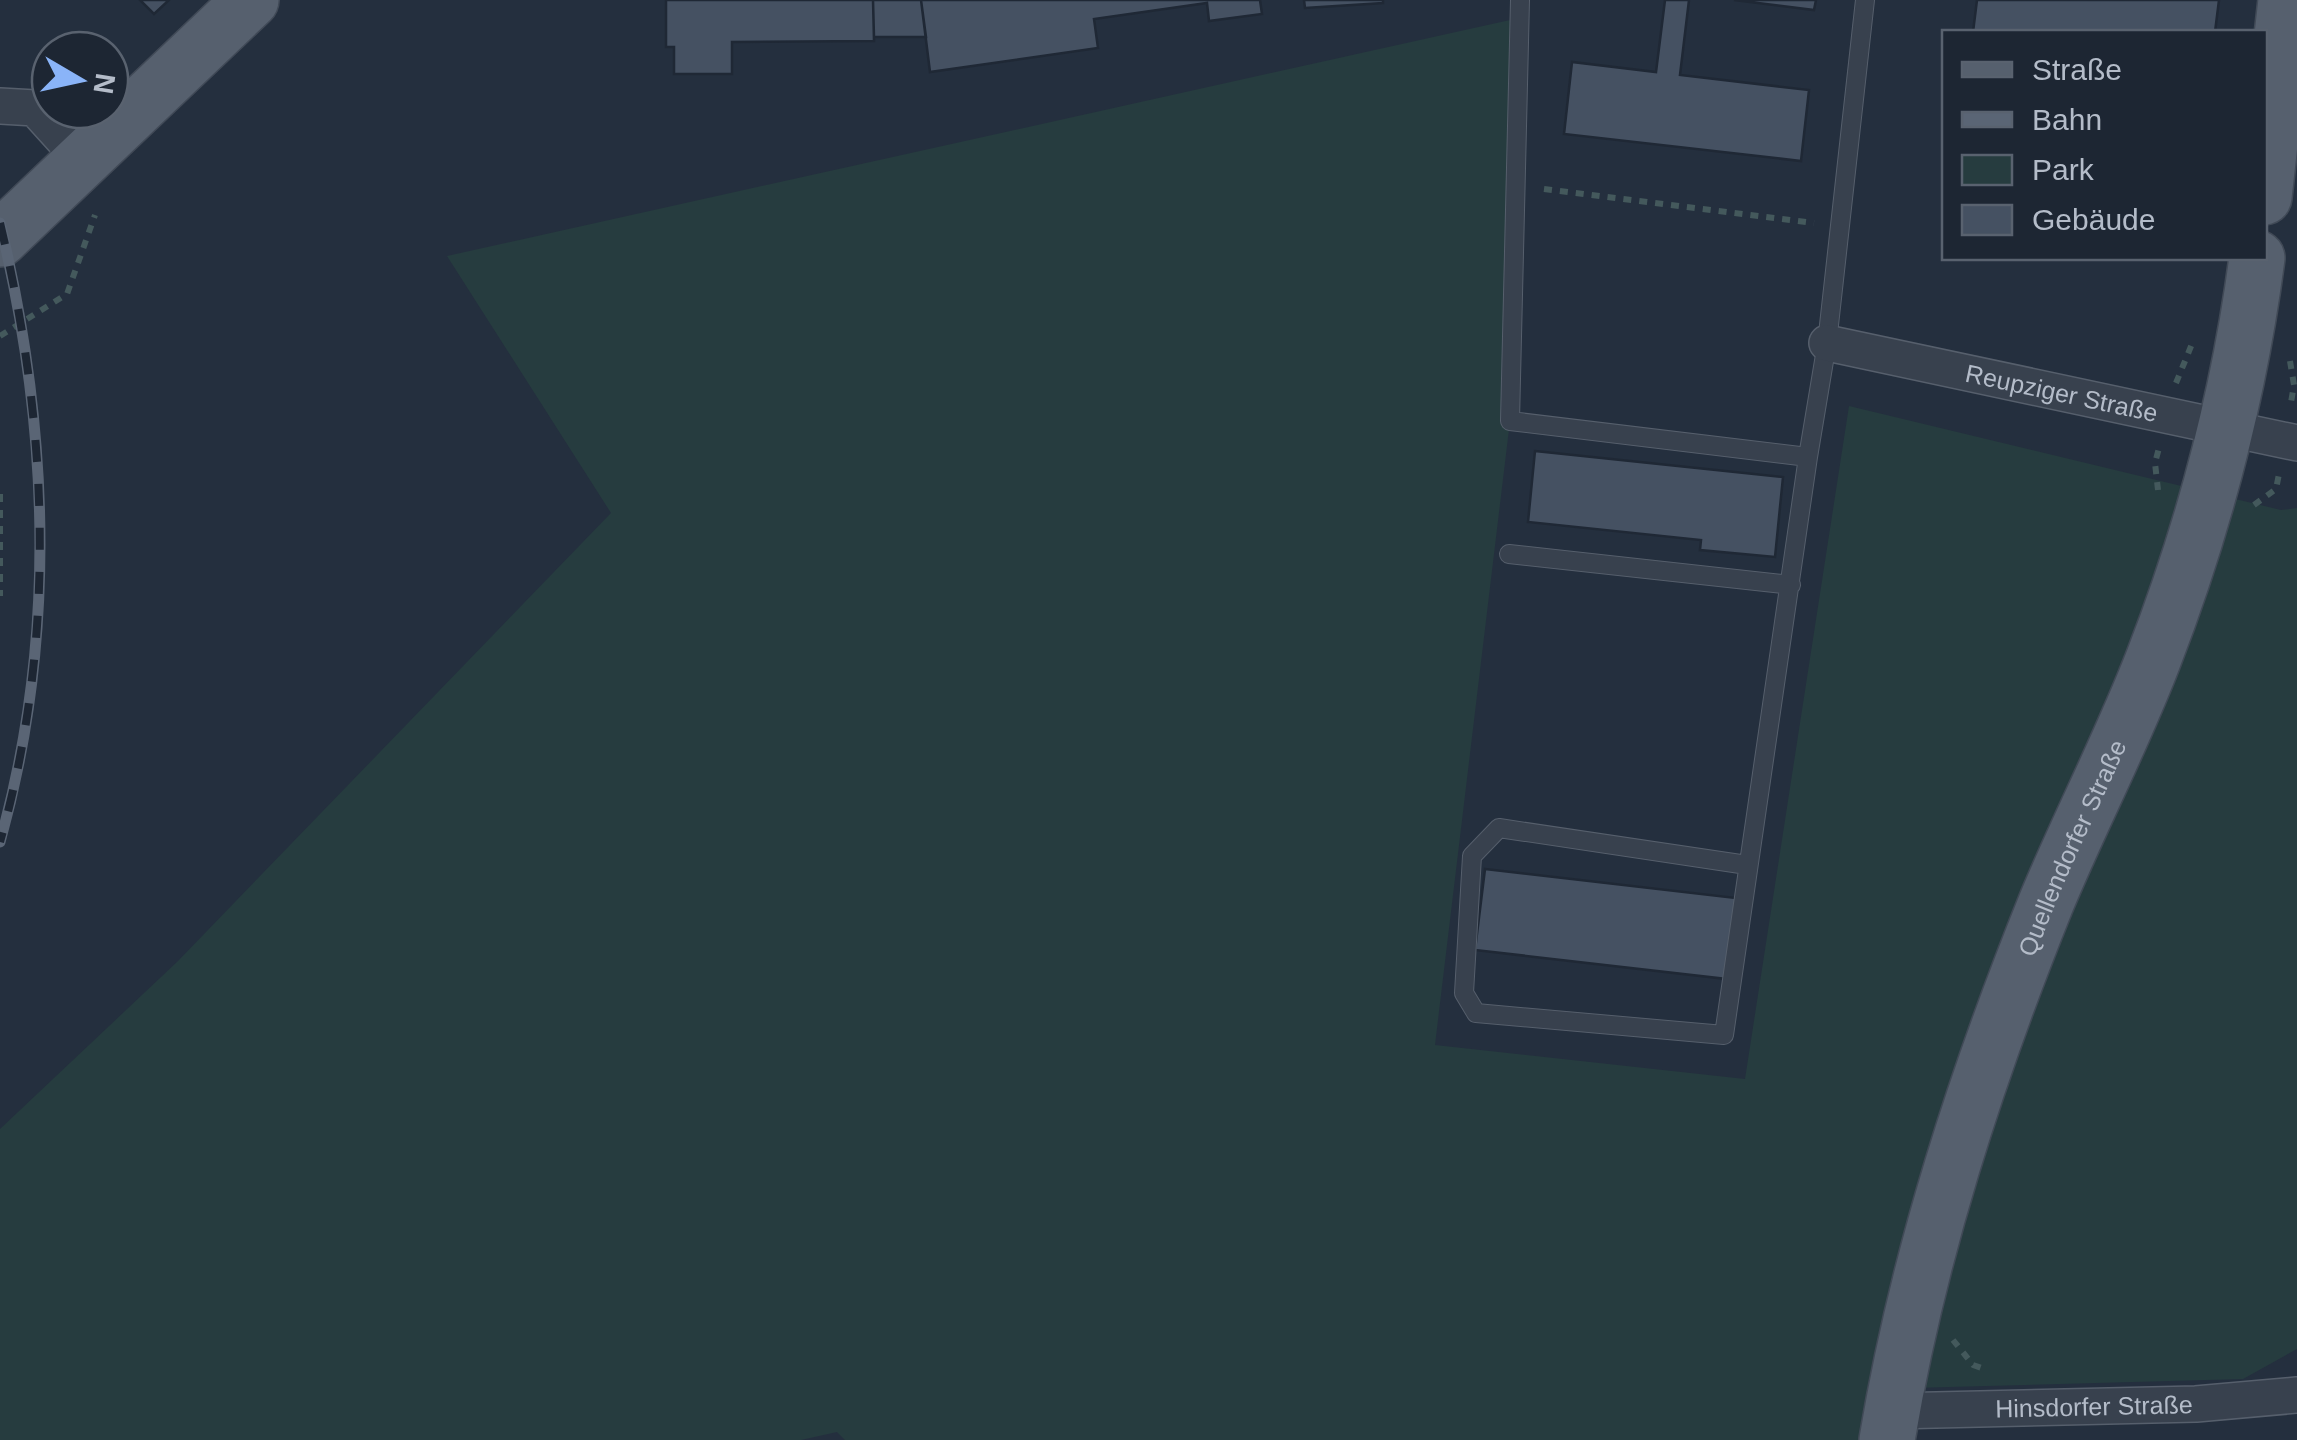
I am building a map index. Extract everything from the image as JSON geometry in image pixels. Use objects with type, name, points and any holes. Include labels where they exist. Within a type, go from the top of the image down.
[{"type":"main road","points":[[0,238],[251,0]]},
{"type":"main road","points":[[2267,170],[2286,0]]},
{"type":"main road","name":"Quellendorfer Straße","points":[[1890,1426],[1931,1237],[1979,1082],[2046,903],[2159,644],[2198,529],[2224,430],[2257,260]]},
{"type":"street","points":[[0,106],[35,108],[86,156]]},
{"type":"street","name":"Reupziger Straße","points":[[1827,343],[2297,443]]},
{"type":"street","name":"Hinsdorfer Straße","points":[[1890,1426],[2297,1395]]},
{"type":"lane","points":[[1520,0],[1510,421],[1808,457]]},
{"type":"lane","points":[[1747,864],[1499,828],[1472,856],[1464,993],[1476,1012],[1724,1035],[1827,343],[1865,0]]},
{"type":"lane","points":[[1509,554],[1791,585]]},
{"type":"path","points":[[0,336],[66,294],[88,243],[102,187],[86,156]]},
{"type":"path","points":[[1516,185],[1840,226]]},
{"type":"path","points":[[0,494],[0,596]]},
{"type":"path","points":[[1944,1330],[1973,1364],[1999,1374]]},
{"type":"green space","points":[[1519,18],[1510,421],[1435,1045],[1745,1079],[1849,406],[2281,510],[2297,508],[2297,1349],[2243,1379],[1874,1389],[1865,1440],[845,1440],[837,1432],[801,1440],[0,1440],[0,1129],[178,961],[611,513],[447,256]]},
{"type":"building","points":[[140,0],[169,0],[154,14]]},
{"type":"building","points":[[666,0],[873,0],[874,41],[732,42],[732,74],[674,74],[674,47],[666,47]]},
{"type":"building","points":[[873,0],[921,0],[926,37],[874,37]]},
{"type":"building","points":[[921,0],[1260,0],[1262,14],[1209,21],[1207,3],[1094,19],[1098,48],[930,72]]},
{"type":"building","points":[[1304,0],[1383,0],[1383,3],[1305,8]]},
{"type":"building","points":[[1665,0],[1689,0],[1680,75],[1809,90],[1801,161],[1564,134],[1572,62],[1656,72]]},
{"type":"building","points":[[1734,0],[1816,0],[1814,10]]},
{"type":"building","points":[[1977,0],[2219,0],[2215,30],[1973,30]]},
{"type":"building","points":[[1535,451],[1783,477],[1775,557],[1700,550],[1701,540],[1528,522]]},
{"type":"building","points":[[1485,869],[1736,898],[1727,979],[1475,950]]},
{"type":"railway","points":[[0,223],[29,377],[40,532],[31,688],[0,842]]}]
